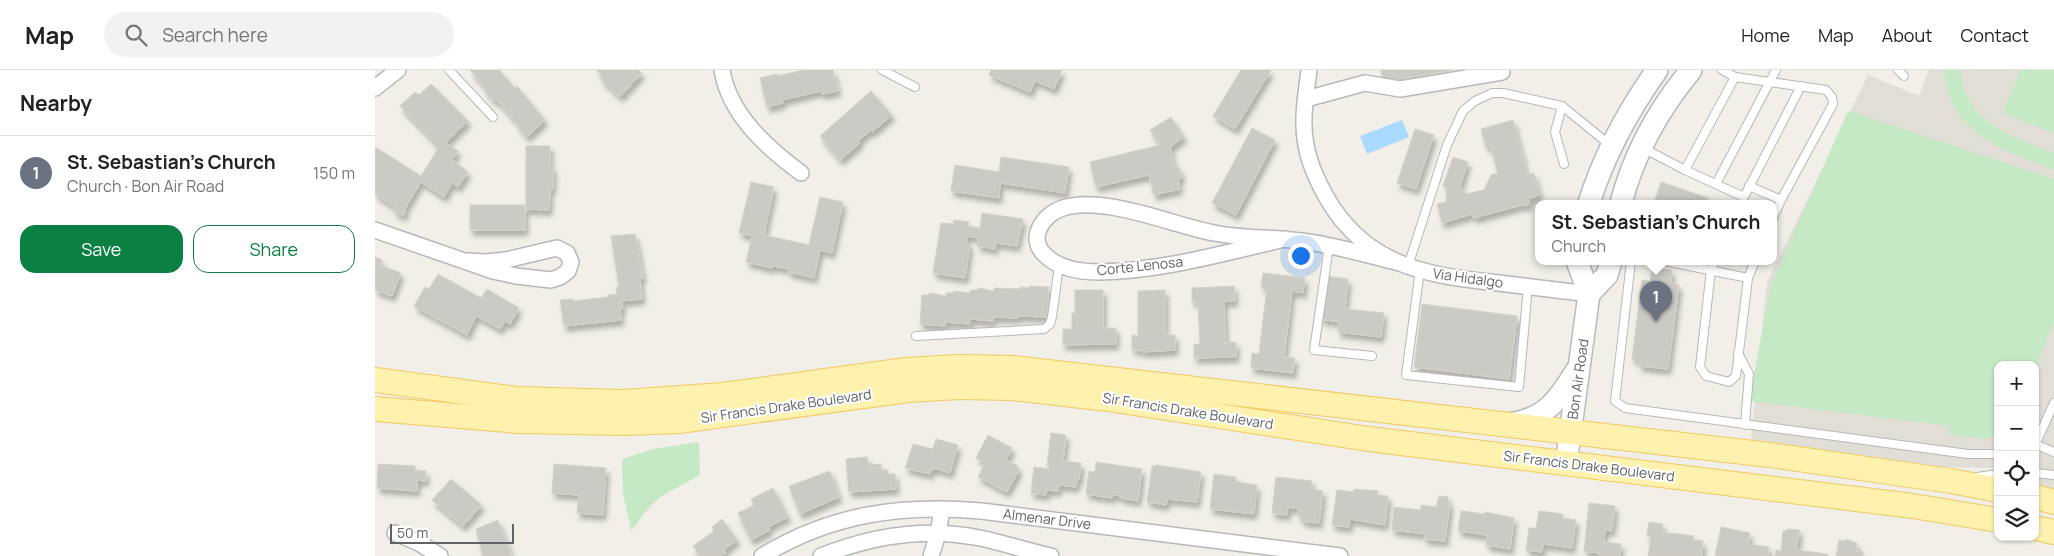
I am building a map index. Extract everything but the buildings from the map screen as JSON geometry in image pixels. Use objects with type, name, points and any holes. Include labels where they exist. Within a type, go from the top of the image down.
[{"type":"main road","points":[[1590,200],[1611,146],[1657,70]]},
{"type":"main road","points":[[1622,200],[1631,171],[1655,120],[1691,70]]},
{"type":"main road","name":"Bon Air Road","points":[[1566,464],[1589,294],[1578,265]]},
{"type":"main road","points":[[1589,294],[1607,275],[1610,265]]},
{"type":"main road","points":[[1507,424],[1529,420],[1547,410],[1563,391],[1580,364]]},
{"type":"main road","name":"Sir Francis Drake Boulevard","points":[[375,380],[517,398],[623,402],[723,395],[907,370],[958,367],[1013,368],[1770,455],[1951,481],[1994,489]]},
{"type":"main road","name":"Sir Francis Drake Boulevard","points":[[375,409],[518,421],[625,423],[679,421],[908,390],[958,387],[1012,388],[1108,399],[1369,439],[1913,506],[1994,519]]},
{"type":"main road","points":[[2039,498],[2054,502]]},
{"type":"main road","points":[[2039,529],[2054,532]]},
{"type":"street","points":[[375,88],[398,70]]},
{"type":"street","points":[[722,70],[724,85],[747,122],[763,142],[781,159],[801,173]]},
{"type":"street","name":"Via Hidalgo","points":[[1309,70],[1304,117],[1306,144],[1314,173],[1326,197],[1341,220],[1358,238],[1380,254],[1409,267],[1449,278],[1589,294]]},
{"type":"street","points":[[1306,99],[1365,83],[1400,88],[1502,72]]},
{"type":"street","name":"Corte Lenosa","points":[[1285,239],[1207,258],[1136,269],[1097,272],[1076,270],[1059,265],[1041,250],[1037,237],[1038,230],[1046,217],[1059,209],[1075,205],[1105,206],[1216,233],[1285,239],[1329,246],[1409,267]]},
{"type":"street","points":[[375,230],[508,274],[546,280],[556,279],[569,269],[571,262],[567,253],[557,248],[506,260],[486,262],[467,260]]},
{"type":"street","points":[[931,556],[938,534],[942,509]]},
{"type":"street","name":"Almenar Drive","points":[[762,556],[801,535],[848,519],[884,511],[942,509],[991,512],[1340,556]]},
{"type":"street","points":[[395,533],[419,543],[440,556]]},
{"type":"street","name":"Almenar Drive","points":[[821,556],[860,542],[885,536],[938,534],[978,537],[1051,556]]},
{"type":"lane","points":[[449,70],[493,117]]},
{"type":"lane","points":[[882,70],[915,87]]},
{"type":"lane","points":[[1722,70],[1735,77],[1826,90],[1832,97],[1833,104],[1777,209]]},
{"type":"lane","points":[[1716,184],[1769,81],[1777,70]]},
{"type":"lane","points":[[1685,170],[1735,77]]},
{"type":"lane","points":[[1641,148],[1716,184],[1743,200],[1801,86]]},
{"type":"lane","points":[[1528,286],[1519,387],[1407,375],[1409,267],[1447,145],[1463,111],[1475,101],[1492,93],[1503,93],[1562,106],[1611,146]]},
{"type":"lane","points":[[1562,106],[1555,132],[1564,164]]},
{"type":"lane","points":[[1749,186],[1781,200]]},
{"type":"lane","points":[[1329,246],[1314,350],[1372,356]]},
{"type":"lane","points":[[916,336],[1044,328],[1050,324],[1052,317],[1059,265]]},
{"type":"lane","points":[[1631,265],[1615,401],[1625,408],[1968,454],[1994,454]]},
{"type":"lane","points":[[1685,265],[1748,278]]},
{"type":"lane","points":[[1713,265],[1711,270],[1700,366],[1706,376],[1729,382],[1736,376],[1748,278],[1753,265]]},
{"type":"lane","points":[[1738,353],[1749,374],[1745,425]]},
{"type":"lane","points":[[2039,438],[2054,404]]},
{"type":"lane","points":[[2039,446],[2054,452]]},
{"type":"lane","points":[[2039,474],[2054,476]]},
{"type":"lane","points":[[1951,481],[1994,475]]},
{"type":"shaded area","points":[[1929,70],[2054,70],[2054,491],[2039,487],[2039,361],[1994,361],[1994,468],[1932,467],[1751,439],[1767,282],[1777,265],[1777,262],[1868,75],[1919,96]]},
{"type":"green space","points":[[1944,70],[1960,70],[1964,88],[1971,103],[1981,116],[2007,134],[2054,153],[2054,170],[1998,146],[1967,124],[1956,110],[1948,92]]},
{"type":"green space","points":[[2020,70],[2054,70],[2054,133],[2003,113]]},
{"type":"green space","points":[[1848,111],[2054,179],[2054,320],[2039,361],[1994,361],[1994,436],[1987,439],[1949,435],[1950,426],[1749,401],[1771,285]]},
{"type":"green space","points":[[699,442],[700,475],[659,499],[648,509],[631,531],[623,493],[622,459],[654,449]]},
{"type":"water","points":[[1402,120],[1409,137],[1367,154],[1360,136]]},
{"type":"place","name":"St. Sebastian's Church","points":[[1656,322]]}]
